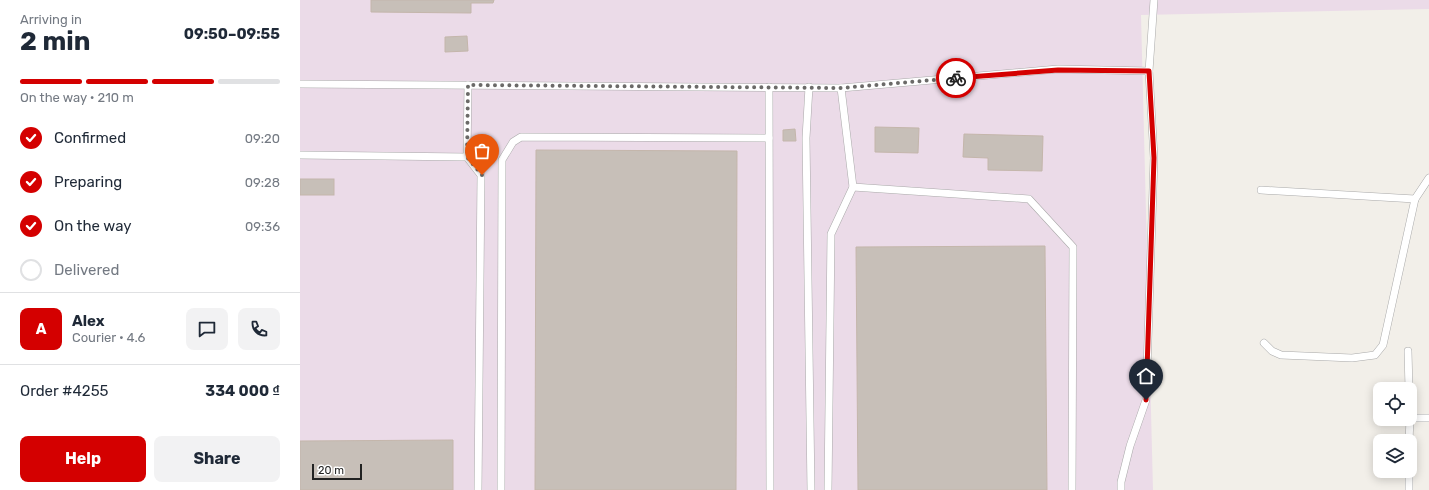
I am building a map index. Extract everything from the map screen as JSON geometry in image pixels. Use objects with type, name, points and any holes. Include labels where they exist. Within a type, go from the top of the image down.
[{"type":"lane","points":[[1121,490],[1121,482],[1130,446],[1146,400],[1154,158],[1149,71],[1154,0]]},
{"type":"lane","points":[[300,84],[841,88],[1058,70],[1149,71]]},
{"type":"lane","points":[[468,85],[467,157],[482,175],[478,490]]},
{"type":"lane","points":[[769,87],[770,490]]},
{"type":"lane","points":[[809,87],[806,138],[811,490]]},
{"type":"lane","points":[[828,490],[831,234],[853,187],[841,88]]},
{"type":"lane","points":[[501,490],[502,160],[513,142],[521,137],[769,138]]},
{"type":"lane","points":[[300,155],[467,157]]},
{"type":"lane","points":[[1264,343],[1272,351],[1281,354],[1352,358],[1375,355],[1383,345],[1415,199],[1429,178]]},
{"type":"lane","points":[[853,187],[1029,199],[1073,247],[1072,490]]},
{"type":"lane","points":[[1262,190],[1415,199]]},
{"type":"lane","points":[[1408,351],[1409,382]]},
{"type":"lane","points":[[1417,418],[1429,418]]},
{"type":"lane","points":[[1409,478],[1409,490]]},
{"type":"shaded area","points":[[300,0],[1429,0],[1429,9],[1141,15],[1153,490],[300,490]]},
{"type":"building","points":[[371,0],[494,0],[493,3],[471,3],[471,13],[371,12]]},
{"type":"building","points":[[467,36],[468,51],[445,52],[445,37]]},
{"type":"building","points":[[875,127],[919,128],[918,153],[875,152]]},
{"type":"building","points":[[795,129],[796,141],[783,141],[783,130]]},
{"type":"building","points":[[964,134],[1043,136],[1042,171],[988,170],[988,158],[963,157]]},
{"type":"building","points":[[536,150],[737,151],[736,490],[535,490]]},
{"type":"building","points":[[300,179],[334,179],[334,195],[300,195]]},
{"type":"building","points":[[1045,246],[1047,490],[858,490],[856,247]]},
{"type":"building","points":[[453,440],[453,490],[300,490],[300,441]]},
{"type":"way so far","points":[[482,175],[467,157],[468,85],[841,88],[956,78]]},
{"type":"route","points":[[956,78],[1058,70],[1149,71],[1154,158],[1146,400]]}]
